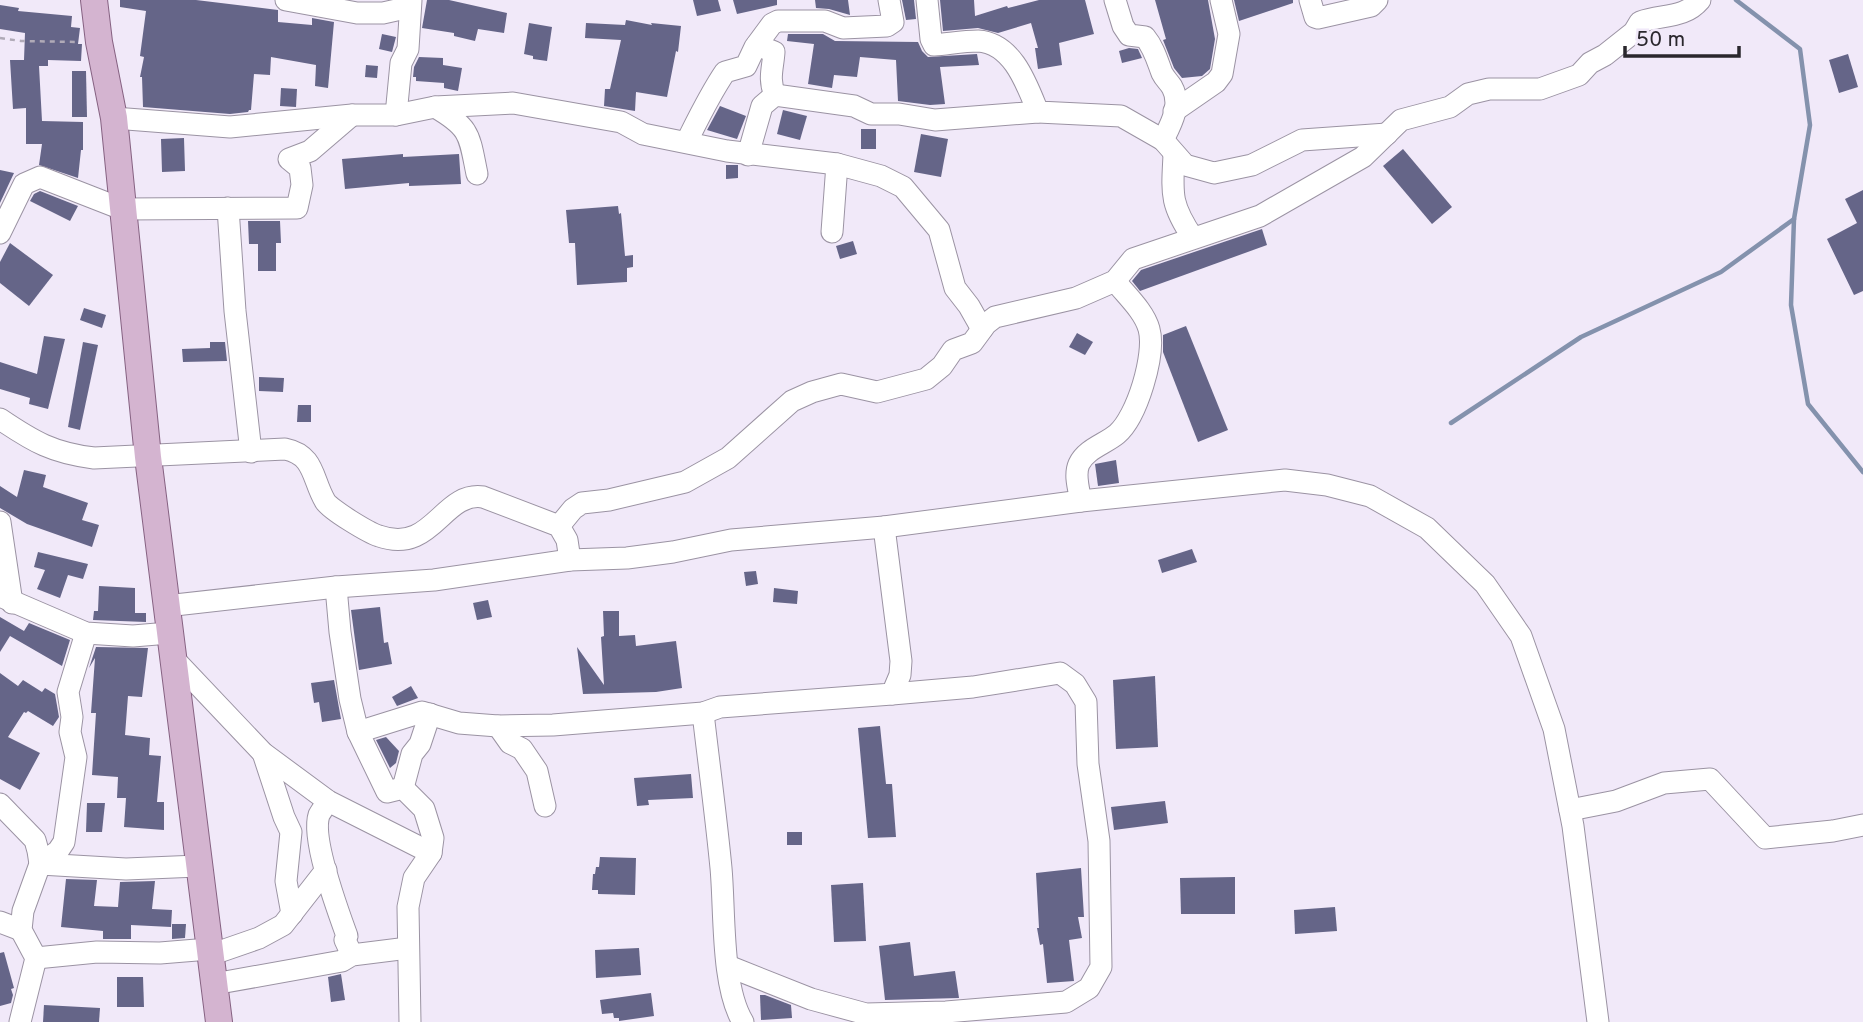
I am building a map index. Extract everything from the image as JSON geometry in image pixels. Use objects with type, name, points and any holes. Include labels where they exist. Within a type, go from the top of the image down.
[{"type":"main road","points":[[94,0],[114,118],[148,457],[219,1022]]},
{"type":"street","points":[[286,0],[357,13],[383,13],[411,3],[408,49],[401,63],[396,115]]},
{"type":"street","points":[[687,141],[706,101],[725,72],[746,66],[772,24],[783,20],[825,21],[842,27],[887,26],[893,22],[889,0]]},
{"type":"street","points":[[927,0],[934,45],[978,41],[989,43],[1006,54],[1022,75],[1038,112]]},
{"type":"street","points":[[1115,0],[1123,26],[1129,35],[1145,37],[1151,45],[1176,99],[1169,148],[1172,198],[1178,216],[1193,238]]},
{"type":"street","points":[[1174,111],[1216,82],[1222,74],[1229,34],[1221,0]]},
{"type":"street","points":[[1310,0],[1315,17],[1318,18],[1371,6],[1377,0]]},
{"type":"street","points":[[559,526],[573,509],[582,503],[609,500],[685,482],[728,458],[792,401],[812,392],[841,384],[877,392],[926,379],[942,366],[953,350],[972,343],[995,317],[1076,298],[1115,281],[1133,259],[1260,216],[1363,157],[1401,120],[1450,107],[1468,94],[1489,89],[1540,89],[1579,75],[1590,63],[1634,32],[1640,22],[1650,18],[1672,17],[1693,8],[1700,0]]},
{"type":"street","points":[[757,45],[774,52],[770,73],[775,95]]},
{"type":"street","points":[[748,155],[762,106],[775,95],[854,106],[872,114],[899,114],[936,120],[1038,112],[1121,116],[1169,148],[1185,165],[1214,173],[1252,165],[1302,140],[1387,134]]},
{"type":"street","points":[[114,118],[230,127],[352,115],[396,115],[435,107],[513,103],[621,122],[643,134],[748,155],[837,164],[881,176],[903,187],[940,230],[955,288],[982,329]]},
{"type":"street","points":[[435,107],[457,120],[468,135],[477,174]]},
{"type":"street","points":[[0,233],[24,184],[40,177],[122,209],[297,208],[302,185],[300,167],[289,159],[310,151],[352,115]]},
{"type":"street","points":[[832,232],[837,164]]},
{"type":"street","points":[[228,208],[235,311],[251,452]]},
{"type":"street","points":[[1081,501],[1077,475],[1079,464],[1087,454],[1118,433],[1129,418],[1150,362],[1150,332],[1146,319],[1115,281]]},
{"type":"street","points":[[0,419],[29,438],[64,454],[94,458],[285,449],[296,451],[306,458],[326,503],[377,536],[397,540],[421,535],[459,502],[471,495],[483,496],[559,526],[567,540],[570,560]]},
{"type":"street","points":[[166,606],[336,587],[435,580],[570,560],[627,558],[673,552],[731,540],[884,527],[1081,501],[1284,480],[1327,485],[1370,496],[1427,528],[1485,584],[1521,636],[1554,729],[1570,810],[1598,1022]]},
{"type":"street","points":[[0,522],[6,599],[86,633],[134,636],[171,645],[263,752],[328,801],[431,853]]},
{"type":"street","points":[[884,527],[901,662],[900,675],[892,694]]},
{"type":"street","points":[[336,587],[350,699],[358,732],[387,792],[404,788]]},
{"type":"street","points":[[40,864],[58,851],[64,842],[76,757],[70,732],[72,717],[68,692],[86,633]]},
{"type":"street","points":[[358,732],[422,712],[459,723],[498,726],[553,724],[703,713],[720,707],[973,687],[1060,673],[1075,684],[1086,702],[1088,764],[1099,841],[1101,967],[1089,988],[1066,1002],[946,1012],[866,1014],[811,999],[728,967]]},
{"type":"street","points":[[703,713],[721,868],[728,967],[736,1010],[743,1022]]},
{"type":"street","points":[[404,788],[412,754],[420,744],[430,715]]},
{"type":"street","points":[[498,726],[510,743],[522,748],[537,772],[545,806]]},
{"type":"street","points":[[263,752],[291,832],[286,881],[292,914]]},
{"type":"street","points":[[1570,810],[1616,801],[1664,783],[1710,779],[1765,838],[1863,825]]},
{"type":"street","points":[[404,788],[424,809],[433,838],[431,853],[414,878],[408,907],[410,1022]]},
{"type":"street","points":[[328,801],[319,816],[317,835],[347,936],[345,940],[352,955]]},
{"type":"street","points":[[0,804],[35,840],[40,864],[23,911],[21,930],[36,958],[20,1022]]},
{"type":"street","points":[[40,864],[126,869],[198,866]]},
{"type":"street","points":[[286,881],[326,867]]},
{"type":"street","points":[[36,958],[97,952],[209,952],[259,938],[283,925],[326,867]]},
{"type":"street","points":[[0,922],[21,930]]},
{"type":"street","points":[[214,984],[342,961],[352,955],[408,948]]},
{"type":"path","points":[[0,38],[21,41],[99,42]]},
{"type":"building","points":[[120,0],[196,0],[278,10],[278,22],[312,25],[312,18],[334,22],[328,88],[315,86],[316,65],[271,57],[270,75],[254,74],[251,110],[248,112],[230,114],[143,107],[140,77],[144,57],[140,56],[146,11],[120,7]]},
{"type":"building","points":[[427,0],[449,0],[507,13],[504,33],[478,29],[475,41],[454,36],[454,33],[422,28]]},
{"type":"building","points":[[693,0],[718,0],[721,11],[697,16]]},
{"type":"building","points":[[733,0],[777,0],[777,5],[737,14]]},
{"type":"building","points":[[815,0],[848,0],[850,15],[816,8]]},
{"type":"building","points":[[902,0],[914,0],[916,19],[906,20]]},
{"type":"building","points":[[940,0],[974,0],[975,16],[1039,0],[1085,0],[1094,34],[1059,43],[1062,65],[1038,69],[1035,48],[1038,48],[1031,23],[998,33],[978,28],[943,31]]},
{"type":"building","points":[[1155,0],[1208,0],[1215,39],[1210,69],[1202,76],[1182,78],[1174,68],[1163,40],[1166,39]]},
{"type":"building","points":[[1234,0],[1293,0],[1293,3],[1239,21]]},
{"type":"building","points":[[0,5],[19,8],[18,11],[72,16],[71,27],[80,28],[78,44],[82,44],[81,61],[48,60],[48,66],[39,66],[42,121],[83,122],[83,150],[78,178],[39,165],[42,144],[26,144],[26,108],[13,109],[10,60],[24,60],[25,33],[0,29]]},
{"type":"building","points":[[626,20],[652,25],[651,23],[681,26],[667,97],[636,92],[635,111],[604,106],[605,89],[610,89],[621,40],[585,38],[586,23],[625,25]]},
{"type":"building","points":[[529,23],[552,27],[547,61],[533,59],[533,56],[524,54]]},
{"type":"building","points":[[382,34],[396,37],[392,52],[379,49]]},
{"type":"building","points":[[788,34],[823,34],[835,41],[918,42],[928,57],[977,54],[979,65],[940,67],[945,104],[898,101],[896,60],[860,57],[857,77],[834,75],[832,88],[808,84],[814,44],[787,41]]},
{"type":"building","points":[[1138,49],[1142,58],[1122,63],[1119,51]]},
{"type":"building","points":[[1848,54],[1858,87],[1839,93],[1829,60]]},
{"type":"building","points":[[419,57],[443,58],[443,65],[462,68],[458,91],[444,88],[444,83],[416,81],[416,77],[413,77],[414,67]]},
{"type":"building","points":[[366,65],[378,66],[377,78],[365,77]]},
{"type":"building","points":[[72,71],[86,71],[87,117],[72,117]]},
{"type":"building","points":[[281,88],[297,89],[296,107],[280,106]]},
{"type":"building","points":[[720,106],[746,116],[737,139],[707,130]]},
{"type":"building","points":[[783,110],[807,116],[800,140],[777,134]]},
{"type":"building","points":[[861,129],[876,129],[876,149],[861,149]]},
{"type":"building","points":[[921,134],[948,139],[941,177],[914,172]]},
{"type":"building","points":[[184,138],[185,171],[162,172],[161,139]]},
{"type":"building","points":[[1403,149],[1452,207],[1432,224],[1383,166]]},
{"type":"building","points":[[403,154],[403,157],[459,154],[461,184],[409,186],[409,183],[345,189],[342,159]]},
{"type":"building","points":[[726,165],[738,165],[738,178],[726,179]]},
{"type":"building","points":[[0,170],[14,173],[0,203]]},
{"type":"building","points":[[1863,190],[1863,291],[1854,295],[1827,239],[1857,223],[1845,199]]},
{"type":"building","points":[[40,191],[78,206],[70,221],[30,201],[34,194]]},
{"type":"building","points":[[618,206],[625,256],[633,255],[633,267],[627,268],[627,282],[577,285],[575,243],[569,243],[566,210]]},
{"type":"building","points":[[248,221],[280,221],[281,243],[276,243],[276,271],[258,271],[258,244],[249,244]]},
{"type":"building","points":[[1262,229],[1267,245],[1140,291],[1132,281],[1141,270]]},
{"type":"building","points":[[853,241],[857,254],[840,259],[836,246]]},
{"type":"building","points":[[10,243],[53,275],[29,306],[0,283],[0,262]]},
{"type":"building","points":[[84,308],[106,315],[102,328],[80,320]]},
{"type":"building","points":[[1186,326],[1228,430],[1198,442],[1163,352],[1163,335]]},
{"type":"building","points":[[1077,333],[1093,342],[1085,355],[1069,347]]},
{"type":"building","points":[[44,336],[65,339],[48,409],[29,404],[30,398],[0,389],[0,362],[37,374]]},
{"type":"building","points":[[83,342],[98,345],[80,430],[68,427]]},
{"type":"building","points":[[210,342],[225,342],[227,361],[183,362],[182,349],[210,348]]},
{"type":"building","points":[[259,377],[284,378],[283,392],[259,391]]},
{"type":"building","points":[[298,405],[311,405],[311,422],[297,422]]},
{"type":"building","points":[[1116,460],[1119,483],[1098,486],[1095,464]]},
{"type":"building","points":[[24,470],[46,475],[43,487],[88,503],[82,520],[99,525],[92,547],[27,524],[0,508],[0,486],[17,497]]},
{"type":"building","points":[[1192,549],[1197,562],[1162,573],[1158,560]]},
{"type":"building","points":[[38,552],[88,564],[83,579],[68,575],[60,598],[37,589],[45,570],[34,567]]},
{"type":"building","points":[[756,571],[758,584],[746,586],[744,572]]},
{"type":"building","points":[[99,586],[135,588],[135,613],[146,613],[146,622],[93,620],[94,611],[98,611]]},
{"type":"building","points":[[774,588],[798,591],[797,604],[773,602]]},
{"type":"building","points":[[488,600],[492,617],[477,620],[473,603]]},
{"type":"building","points":[[380,607],[384,643],[388,642],[392,664],[359,670],[351,610]]},
{"type":"building","points":[[603,611],[619,611],[619,636],[635,635],[636,646],[676,641],[682,688],[656,692],[583,694],[577,647],[604,685],[601,637],[604,636]]},
{"type":"building","points":[[0,617],[24,631],[29,623],[70,640],[62,666],[10,636],[0,652]]},
{"type":"building","points":[[96,647],[148,648],[142,697],[128,696],[125,735],[150,738],[149,755],[161,756],[157,802],[164,802],[164,830],[124,827],[126,798],[117,798],[118,777],[92,775],[96,713],[91,713],[95,658],[89,668]]},
{"type":"building","points":[[0,673],[18,686],[23,680],[42,692],[45,688],[55,694],[59,717],[53,726],[28,711],[24,712],[8,737],[40,753],[20,790],[0,779]]},
{"type":"building","points":[[1155,676],[1158,747],[1116,749],[1113,680]]},
{"type":"building","points":[[334,680],[341,719],[322,722],[319,702],[314,703],[311,683]]},
{"type":"building","points":[[411,686],[418,698],[397,706],[392,697]]},
{"type":"building","points":[[880,726],[886,784],[892,784],[896,837],[868,838],[858,728]]},
{"type":"building","points":[[386,737],[399,751],[396,763],[390,768],[376,740]]},
{"type":"building","points":[[691,774],[693,798],[648,800],[649,805],[637,806],[634,778]]},
{"type":"building","points":[[1165,801],[1168,823],[1114,830],[1111,807]]},
{"type":"building","points":[[87,803],[105,803],[102,832],[86,832]]},
{"type":"building","points":[[787,832],[802,832],[802,845],[787,845]]},
{"type":"building","points":[[600,857],[636,858],[635,895],[598,894],[598,890],[592,890],[593,874],[596,867],[599,867]]},
{"type":"building","points":[[1081,868],[1084,917],[1078,917],[1082,938],[1069,940],[1074,981],[1047,983],[1043,944],[1040,945],[1037,928],[1036,873]]},
{"type":"building","points":[[1235,877],[1235,914],[1181,914],[1180,878]]},
{"type":"building","points":[[66,879],[97,880],[94,906],[118,907],[120,882],[155,881],[152,909],[172,910],[171,927],[131,925],[131,939],[103,939],[103,931],[61,927]]},
{"type":"building","points":[[863,883],[866,941],[834,942],[831,885]]},
{"type":"building","points":[[1335,907],[1337,931],[1295,934],[1294,910]]},
{"type":"building","points":[[172,924],[186,924],[185,938],[172,939]]},
{"type":"building","points":[[910,942],[914,976],[955,971],[959,998],[885,1000],[879,946]]},
{"type":"building","points":[[639,948],[641,975],[596,978],[595,950]]},
{"type":"building","points":[[4,952],[14,988],[11,989],[11,1003],[0,1006],[0,953]]},
{"type":"building","points":[[341,974],[345,1000],[331,1002],[328,977]]},
{"type":"building","points":[[117,977],[143,977],[144,1007],[117,1007]]},
{"type":"building","points":[[651,993],[654,1016],[619,1021],[619,1018],[614,1018],[613,1013],[602,1014],[600,1000]]},
{"type":"building","points":[[760,995],[791,1005],[792,1018],[761,1020]]},
{"type":"building","points":[[44,1005],[100,1008],[99,1022],[43,1022]]},
{"type":"waterway","points":[[1736,0],[1800,49],[1810,125],[1794,219],[1791,305],[1808,404],[1863,472]]},
{"type":"waterway","points":[[1451,423],[1581,337],[1721,272],[1794,219]]}]
